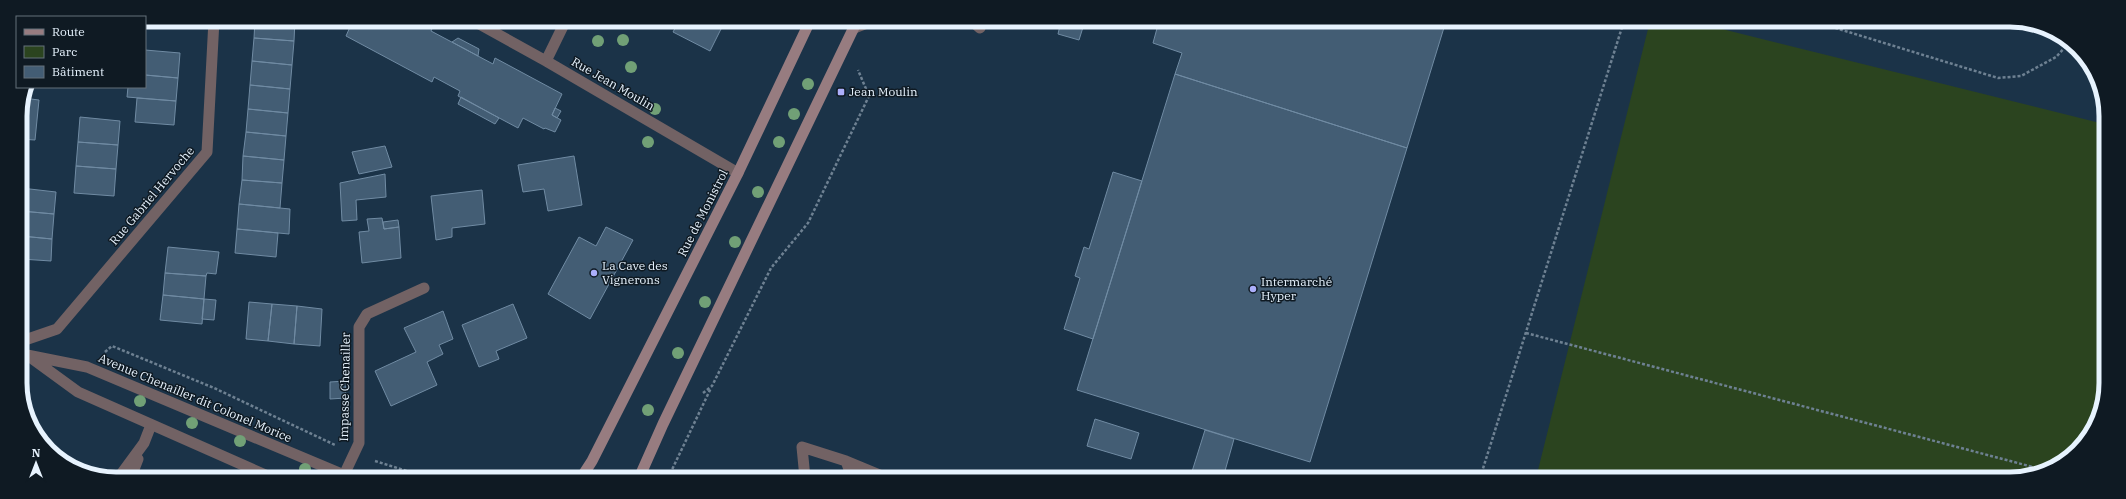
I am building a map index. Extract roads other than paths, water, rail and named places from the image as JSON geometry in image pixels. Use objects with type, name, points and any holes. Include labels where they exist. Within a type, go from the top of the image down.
[{"type":"main road","name":"Rue de Monistrol","points":[[585,472],[592,461],[738,172],[807,27]]},
{"type":"main road","points":[[642,472],[687,374],[854,27]]},
{"type":"street","name":"Rue Gabriel Hervoche","points":[[27,339],[57,329],[207,152],[214,27]]},
{"type":"street","name":"Rue Jean Moulin","points":[[485,27],[738,172]]},
{"type":"street","points":[[546,61],[563,27]]},
{"type":"street","name":"Impasse Chenailler","points":[[348,472],[359,443],[359,327],[361,322],[367,314],[424,288]]},
{"type":"street","name":"Avenue Chenailler dit Colonel Morice","points":[[27,355],[87,367],[337,472]]},
{"type":"street","name":"Avenue Chenailler dit Colonel Morice","points":[[27,356],[78,392],[260,472]]},
{"type":"street","points":[[133,472],[151,424]]},
{"type":"street","points":[[123,472],[144,443]]},
{"type":"street","points":[[804,472],[802,447],[846,461],[873,472]]},
{"type":"street","points":[[846,461],[850,472]]},
{"type":"place","name":"Jean Moulin","points":[[841,92]]},
{"type":"place","name":"La Cave des Vignerons","points":[[594,273]]},
{"type":"place","name":"Intermarché Hyper","points":[[1253,289]]}]
